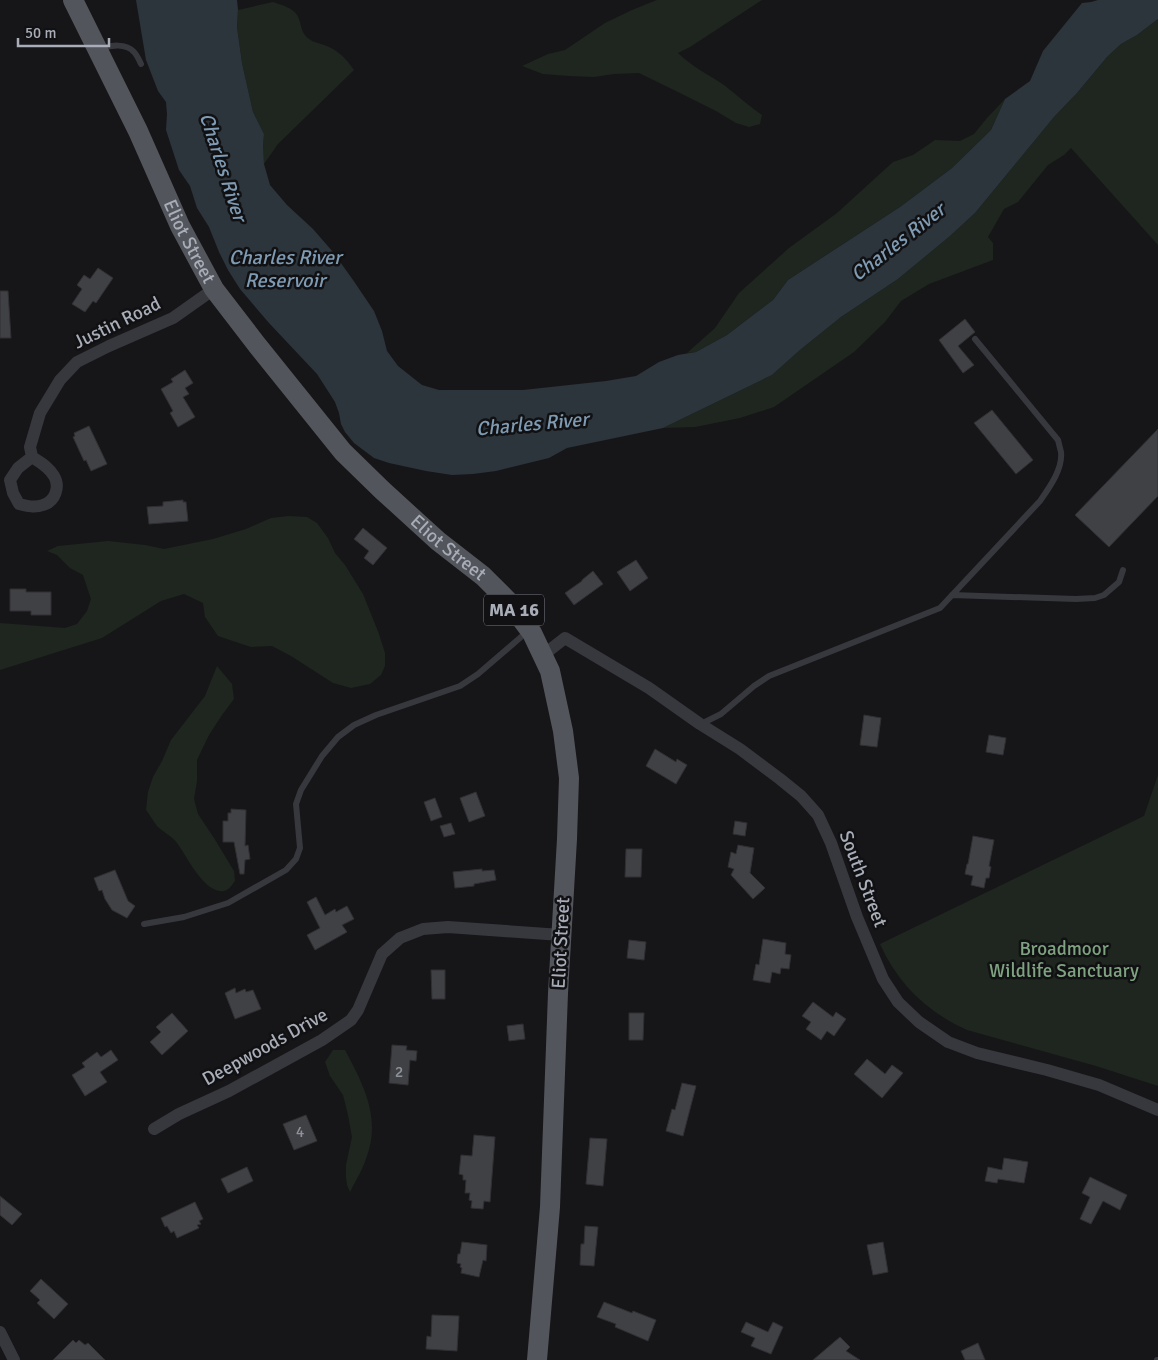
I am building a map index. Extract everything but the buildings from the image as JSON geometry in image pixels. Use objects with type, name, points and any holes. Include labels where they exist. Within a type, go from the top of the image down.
[{"type":"main road","name":"Eliot Street","points":[[73,0],[138,131],[180,226],[214,290],[343,452],[438,541],[483,576],[508,601],[529,630],[550,671],[563,731],[569,778],[550,1207],[537,1360]]},
{"type":"street","name":"Justin Road","points":[[32,457],[30,446],[40,413],[60,380],[77,362],[173,318],[214,290]]},
{"type":"street","name":"South Street","points":[[542,656],[565,638],[649,688],[700,724],[740,749],[801,796],[818,815],[832,844],[857,917],[882,979],[898,1002],[919,1022],[948,1042],[977,1053],[1099,1085],[1158,1110]]},
{"type":"street","name":"Deepwoods Drive","points":[[154,1129],[178,1114],[229,1091],[322,1040],[351,1020],[358,1010],[382,954],[400,938],[423,929],[448,927],[561,935]]},
{"type":"street","points":[[0,1332],[14,1360]]},
{"type":"lane","points":[[98,51],[110,46],[129,48],[134,52],[141,64]]},
{"type":"lane","points":[[700,724],[721,714],[769,676],[940,608],[1051,486],[1060,462],[1061,453],[1058,440],[975,339]]},
{"type":"lane","points":[[952,595],[1095,598],[1104,595],[1119,582],[1123,570]]},
{"type":"lane","points":[[144,924],[184,917],[228,903],[286,870],[296,860],[300,848],[296,804],[301,790],[322,756],[338,737],[354,725],[376,715],[460,686],[478,674],[529,630]]},
{"type":"green space","points":[[657,0],[762,0],[678,53],[694,66],[724,85],[762,115],[760,124],[749,127],[736,123],[716,111],[639,73],[594,77],[569,76],[543,74],[522,66],[548,54],[565,50],[605,23]]},
{"type":"green space","points":[[273,2],[292,10],[297,15],[306,37],[338,52],[354,70],[278,144],[264,164],[264,134],[253,112],[242,63],[237,27],[238,10]]},
{"type":"green space","points":[[1158,19],[1158,245],[1071,148],[1048,165],[1018,202],[1004,209],[988,237],[993,243],[993,260],[929,284],[901,301],[885,322],[854,352],[774,407],[740,418],[695,427],[663,428],[772,375],[841,317],[898,279],[975,213],[1054,117],[1107,57],[1121,44],[1137,35]]},
{"type":"green space","points":[[1005,99],[991,130],[952,168],[900,207],[788,280],[773,300],[727,335],[696,352],[687,353],[715,328],[739,293],[789,248],[837,213],[893,162],[913,155],[935,140],[960,141],[974,134]]},
{"type":"green space","points":[[307,517],[317,523],[363,594],[385,653],[385,666],[381,675],[370,684],[351,688],[333,683],[272,646],[251,647],[218,636],[205,617],[203,603],[184,594],[161,601],[102,638],[0,670],[0,623],[65,628],[77,624],[87,611],[91,599],[83,575],[70,568],[57,555],[47,551],[58,546],[108,541],[164,549],[213,539],[246,529],[271,518]]},
{"type":"green space","points":[[217,666],[232,684],[234,699],[209,735],[197,760],[197,781],[194,799],[198,814],[234,871],[235,881],[224,891],[210,887],[203,881],[173,838],[157,826],[146,810],[148,792],[153,777],[171,740],[205,696]]},
{"type":"green space","name":"Broadmoor Wildlife Sanctuary","points":[[1158,775],[1158,1086],[1096,1066],[967,1030],[939,1015],[905,984],[880,944],[1144,816]]},
{"type":"green space","points":[[333,1050],[345,1050],[364,1088],[371,1114],[371,1142],[367,1156],[350,1192],[346,1177],[346,1165],[352,1137],[348,1115],[343,1095],[330,1076],[325,1062]]},
{"type":"water","name":"Charles River Reservoir","points":[[136,0],[237,0],[237,27],[242,63],[253,112],[264,134],[264,164],[270,185],[287,205],[313,229],[333,252],[353,280],[374,311],[387,351],[398,366],[422,385],[439,390],[523,390],[606,381],[636,376],[659,362],[678,355],[696,352],[727,335],[773,300],[788,280],[900,207],[952,168],[991,130],[1005,99],[1030,81],[1043,51],[1082,3],[1098,0],[1158,0],[1158,19],[1137,35],[1121,44],[1107,57],[1054,117],[975,213],[898,279],[841,317],[772,375],[663,428],[567,448],[549,458],[496,471],[452,475],[389,463],[374,458],[354,443],[345,432],[335,402],[317,374],[240,289],[219,252],[209,227],[197,208],[190,186],[179,170],[166,130],[166,102],[158,91],[146,60]]},
{"type":"water label","name":"Charles River","points":[[223,167]]},
{"type":"water label","name":"Charles River","points":[[898,242]]},
{"type":"water label","name":"Charles River","points":[[532,424]]}]
